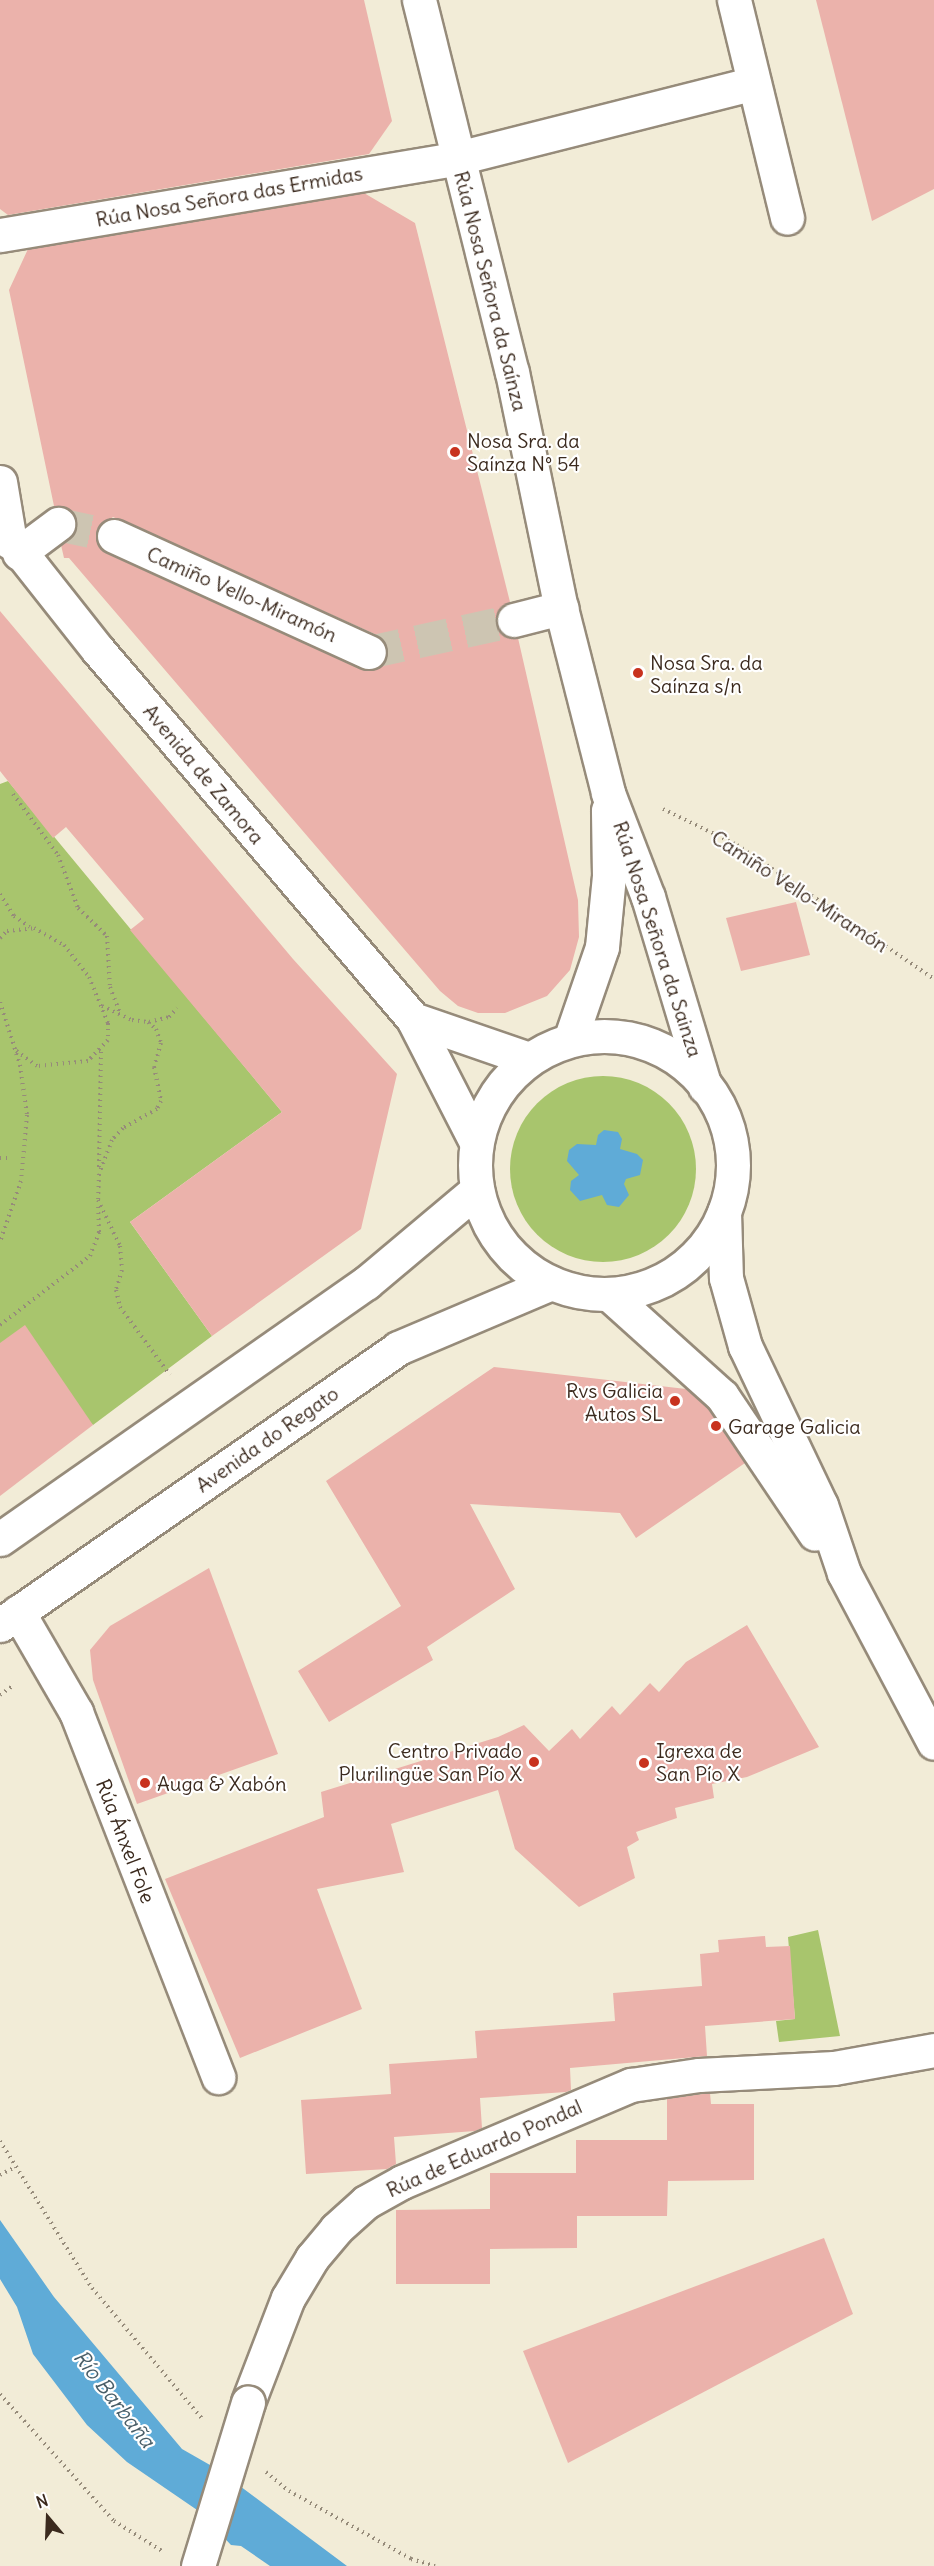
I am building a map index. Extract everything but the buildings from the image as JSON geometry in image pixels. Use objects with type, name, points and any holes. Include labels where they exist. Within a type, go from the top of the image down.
[{"type":"street","name":"Rúa Nosa Señora da Saínza","points":[[420,0],[512,372],[561,608],[608,793]]},
{"type":"street","points":[[734,0],[787,218]]},
{"type":"street","name":"Rúa Nosa Señora das Ermidas","points":[[0,235],[458,158],[754,82]]},
{"type":"street","points":[[0,482],[10,541],[58,524]]},
{"type":"street","name":"Camiño Vello-Miramón","points":[[114,536],[369,652]]},
{"type":"street","name":"Avenida de Zamora","points":[[10,541],[413,1019],[476,1142]]},
{"type":"street","points":[[514,620],[561,608]]},
{"type":"street","name":"Rúa Nosa Señora da Sainza","points":[[570,1040],[598,962],[605,925],[608,793]]},
{"type":"street","name":"Rúa Nosa Señora da Sainza","points":[[608,793],[648,897],[705,1087]]},
{"type":"street","points":[[413,1019],[529,1059]]},
{"type":"street","points":[[612,1036],[654,1046],[682,1064],[705,1087],[727,1124],[734,1167],[724,1210],[716,1230],[690,1264],[653,1287],[611,1296],[570,1290],[551,1283],[502,1243],[484,1214],[477,1190],[476,1142],[489,1104],[513,1072],[529,1059],[570,1040],[612,1036]]},
{"type":"street","points":[[0,1539],[194,1406],[366,1283],[477,1190]]},
{"type":"street","points":[[724,1210],[726,1278],[732,1311],[745,1346],[821,1505],[844,1573]]},
{"type":"street","name":"Avenida do Regato","points":[[9,1619],[398,1348],[551,1283]]},
{"type":"street","points":[[611,1296],[722,1396],[844,1573],[934,1743]]},
{"type":"street","name":"Rúa Ánxel Fole","points":[[9,1619],[76,1712],[218,2077]]},
{"type":"street","name":"Rúa de Eduardo Pondal","points":[[183,2561],[288,2298],[312,2258],[336,2229],[366,2202],[402,2182],[631,2085],[699,2075],[834,2068],[934,2050]]},
{"type":"path","points":[[13,794],[58,855],[78,908],[107,936],[110,987],[119,1011]]},
{"type":"path","name":"Camiño Vello-Miramón","points":[[663,809],[737,845],[934,979]]},
{"type":"path","points":[[0,894],[14,916],[31,928],[64,945],[89,977],[102,1006],[108,1040],[101,1050],[88,1061],[53,1067],[29,1063],[16,1051]]},
{"type":"path","points":[[0,938],[7,931],[31,928]]},
{"type":"path","points":[[0,1002],[24,1083],[26,1152],[15,1200],[0,1242]]},
{"type":"path","points":[[102,1006],[119,1011],[132,1020],[148,1022],[169,1017],[177,1008]]},
{"type":"path","points":[[99,1174],[107,1149],[120,1132],[157,1109],[161,1101],[154,1067],[161,1043],[156,1029],[148,1022]]},
{"type":"path","points":[[0,1034],[9,1035]]},
{"type":"path","points":[[0,1325],[90,1257],[99,1232],[101,1050]]},
{"type":"path","points":[[0,1158],[12,1158]]},
{"type":"path","points":[[98,1200],[120,1246],[122,1270],[116,1290],[120,1307],[194,1406]]},
{"type":"path","points":[[0,2141],[92,2288],[209,2424]]},
{"type":"path","points":[[0,2175],[15,2167]]},
{"type":"path","points":[[0,2394],[114,2520],[183,2561]]},
{"type":"path","points":[[262,2469],[299,2497],[411,2559],[435,2566]]},
{"type":"green space","points":[[8,781],[282,1112],[130,1222],[212,1336],[93,1425],[0,1343],[0,784]]},
{"type":"green space","points":[[603,1076],[621,1078],[638,1084],[654,1092],[668,1104],[680,1118],[688,1134],[694,1151],[696,1169],[694,1187],[688,1204],[680,1220],[668,1234],[654,1246],[638,1254],[621,1260],[603,1262],[585,1260],[568,1254],[552,1246],[538,1234],[526,1220],[518,1204],[512,1187],[510,1169],[512,1151],[518,1134],[526,1118],[538,1104],[552,1092],[568,1084],[585,1078]]},
{"type":"green space","points":[[818,1930],[840,2036],[779,2042],[776,2021],[795,2019],[788,1937]]},
{"type":"water","points":[[604,1130],[618,1132],[622,1139],[620,1149],[637,1154],[643,1160],[640,1175],[626,1179],[624,1184],[629,1195],[619,1207],[607,1205],[602,1195],[580,1201],[570,1190],[571,1181],[579,1175],[567,1161],[569,1150],[577,1144],[596,1145],[598,1135]]},
{"type":"water","name":"Río Barbaña","points":[[0,2220],[54,2297],[182,2449],[217,2469],[347,2566],[270,2566],[241,2546],[231,2545],[200,2512],[127,2462],[87,2425],[33,2354],[17,2307],[0,2279]]},
{"type":"tunnel","points":[[58,524],[114,536]]},
{"type":"tunnel","points":[[369,652],[514,620]]},
{"type":"place","name":"Nosa Sra. da Saínza Nº 54","points":[[455,452]]},
{"type":"place","name":"Nosa Sra. da Saínza s/n","points":[[638,673]]},
{"type":"place","name":"Rvs Galicia Autos SL","points":[[675,1401]]},
{"type":"place","name":"Garage Galicia","points":[[716,1426]]},
{"type":"place","name":"Centro Privado Plurilingüe San Pío X","points":[[534,1762]]},
{"type":"place","name":"Igrexa de San Pío X","points":[[644,1763]]},
{"type":"place","name":"Auga & Xabón","points":[[145,1783]]}]
